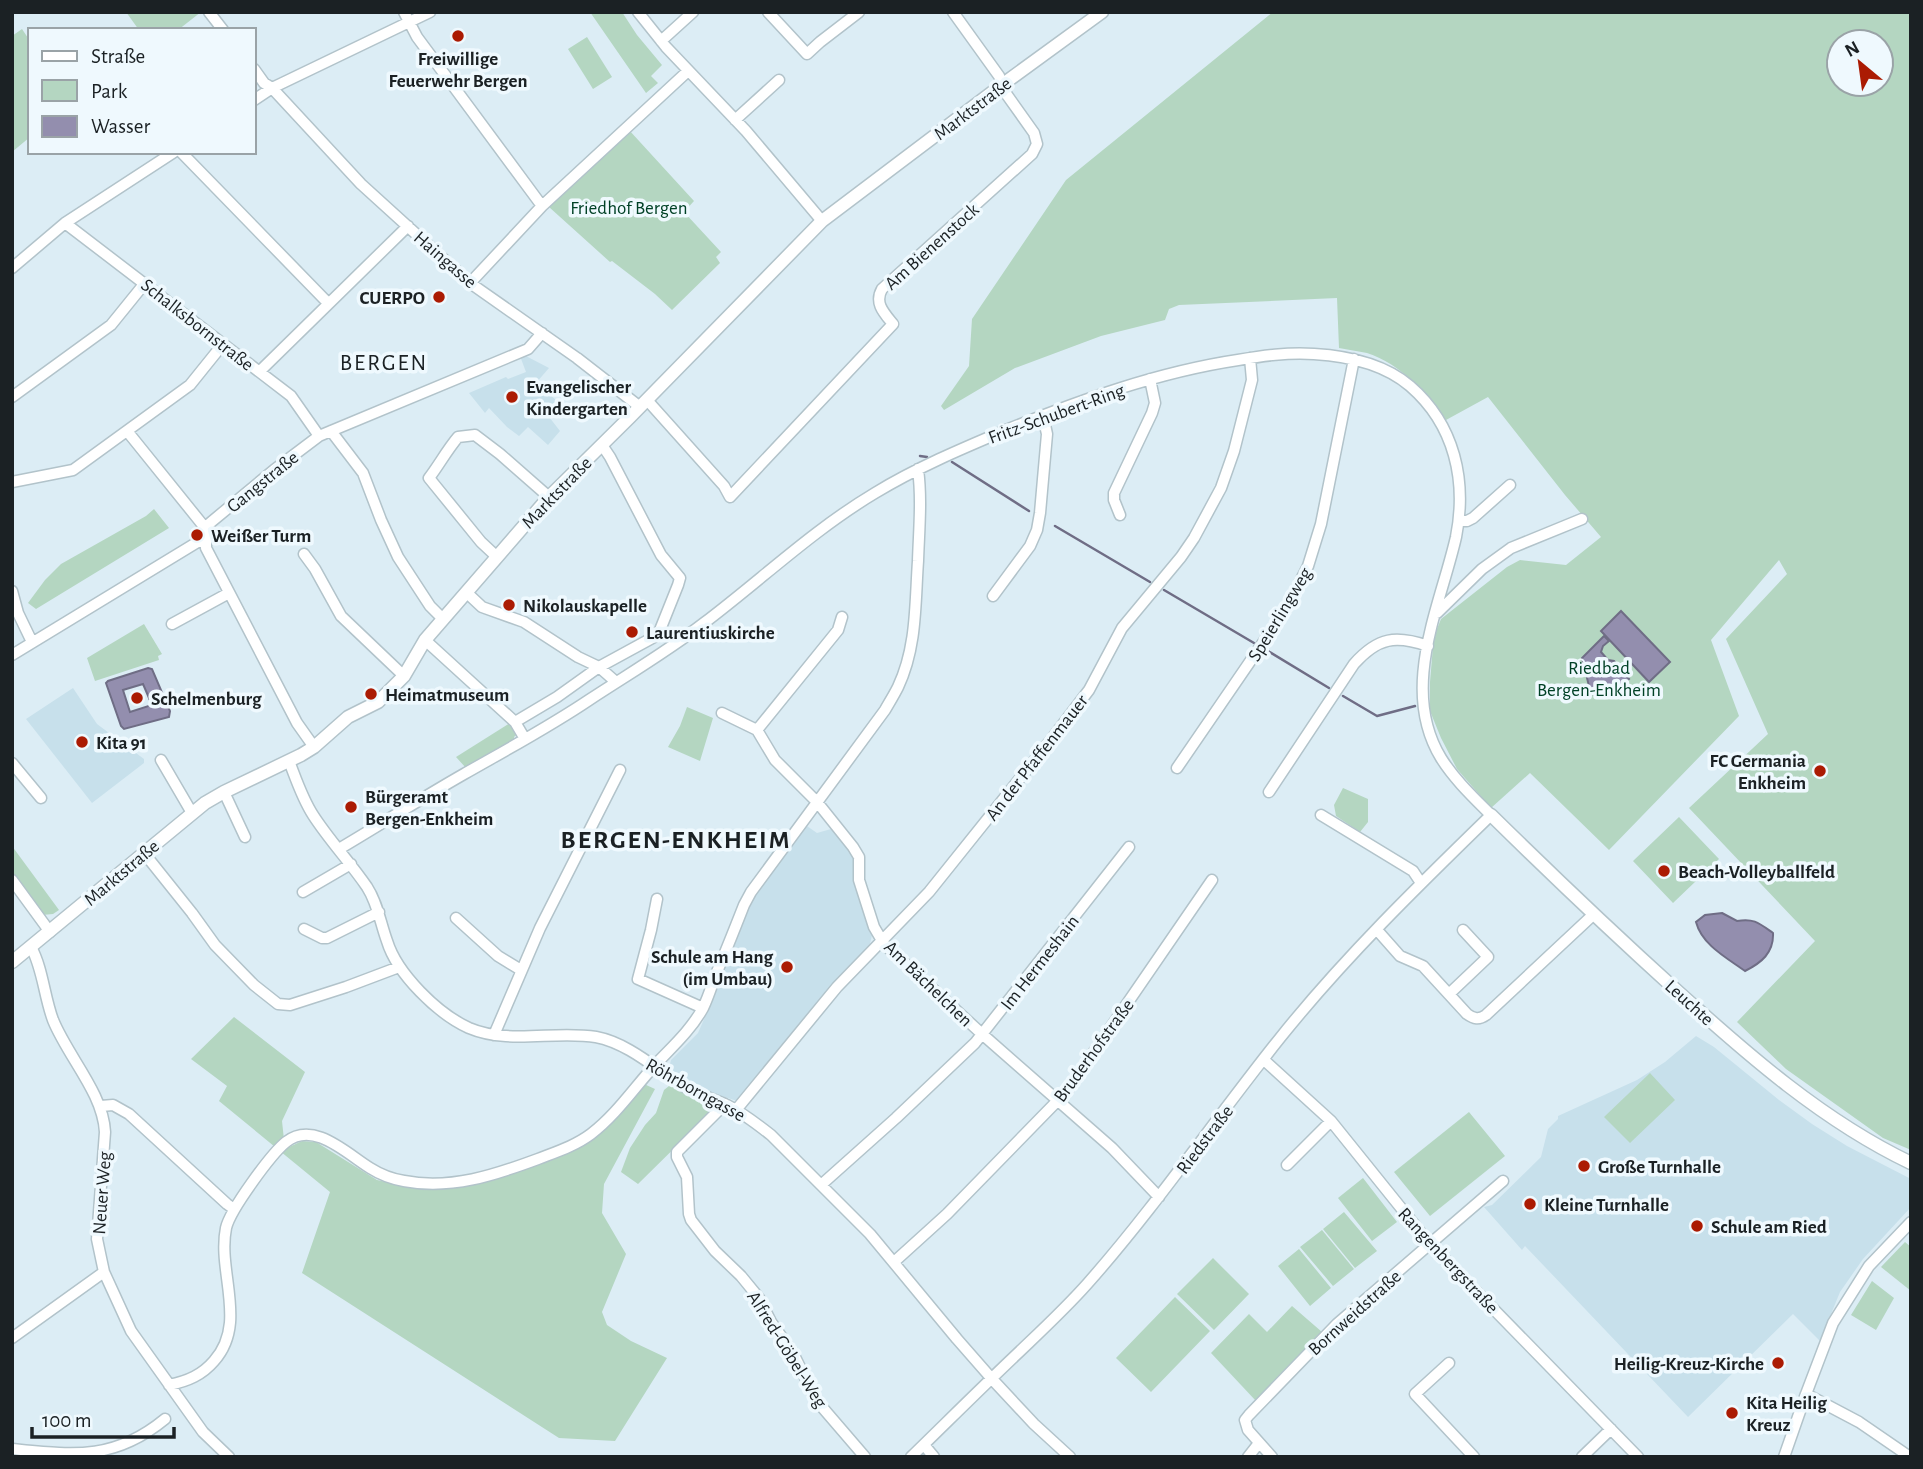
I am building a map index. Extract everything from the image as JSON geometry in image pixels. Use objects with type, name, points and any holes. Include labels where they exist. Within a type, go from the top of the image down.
[{"type":"street","points":[[209,12],[221,28]]},
{"type":"street","points":[[256,99],[406,17],[430,12]]},
{"type":"street","points":[[638,12],[822,221]]},
{"type":"street","points":[[661,41],[693,12]]},
{"type":"street","points":[[768,12],[807,54],[859,12]]},
{"type":"street","points":[[953,12],[999,76],[1002,85]]},
{"type":"street","name":"Marktstraße","points":[[12,962],[192,813],[224,792],[314,747],[348,717],[378,702],[404,676],[425,639],[549,497],[822,221],[1102,12]]},
{"type":"street","points":[[406,17],[417,37],[542,206]]},
{"type":"street","points":[[470,283],[542,206],[688,71]]},
{"type":"street","name":"Haingasse","points":[[256,72],[361,184],[470,283],[644,403],[724,486],[730,497]]},
{"type":"street","points":[[735,120],[779,80]]},
{"type":"street","name":"Am Bienenstock","points":[[730,497],[893,324],[879,302],[882,289],[1032,154],[1037,144],[1036,138],[1002,85]]},
{"type":"street","points":[[12,268],[65,223],[171,154]]},
{"type":"street","points":[[183,154],[328,303]]},
{"type":"street","name":"Schalksbornstraße","points":[[65,223],[291,396],[319,436]]},
{"type":"street","points":[[260,372],[408,226]]},
{"type":"street","points":[[12,397],[111,325],[145,283]]},
{"type":"street","name":"Gangstraße","points":[[12,655],[196,543],[205,534],[210,523],[319,436],[528,349],[542,333]]},
{"type":"street","points":[[12,482],[73,470],[190,385],[223,344]]},
{"type":"street","name":"Fritz-Schubert-Ring","points":[[339,849],[525,739],[668,648],[855,505],[918,469],[1042,416],[1150,379],[1250,358],[1312,354],[1354,359],[1375,365],[1405,382],[1420,395],[1440,420],[1452,444],[1461,488],[1459,521],[1428,646],[1422,686],[1424,709],[1430,734],[1440,756],[1452,774],[1491,815]]},
{"type":"street","name":"An der Pfaffenmauer","points":[[731,1107],[828,998],[929,891],[1089,690],[1122,628],[1181,557],[1221,488],[1234,451],[1252,380],[1250,358]]},
{"type":"street","name":"Speierlingweg","points":[[1177,768],[1279,621],[1308,566],[1321,524],[1354,359]]},
{"type":"street","points":[[1120,515],[1114,493],[1152,413],[1155,403],[1150,379]]},
{"type":"street","points":[[993,596],[1030,546],[1037,530],[1047,433],[1042,416]]},
{"type":"street","points":[[127,431],[205,534],[206,548],[229,593],[297,723],[314,747]]},
{"type":"street","points":[[331,431],[363,473],[397,557],[430,606],[443,619]]},
{"type":"street","points":[[496,556],[481,542],[429,478],[458,437],[475,435],[549,497]]},
{"type":"street","points":[[515,722],[599,667],[654,637],[660,630],[680,578],[661,555],[602,445]]},
{"type":"street","points":[[169,1385],[201,1374],[225,1348],[230,1329],[226,1229],[234,1209],[277,1150],[289,1140],[302,1135],[324,1139],[380,1174],[402,1181],[461,1182],[483,1178],[571,1146],[589,1136],[613,1114],[689,1029],[703,1008],[747,899],[885,710],[898,687],[914,632],[920,502],[918,469]]},
{"type":"street","points":[[1459,521],[1473,518],[1510,485]]},
{"type":"street","points":[[1436,614],[1482,569],[1511,548],[1582,519]]},
{"type":"street","points":[[304,554],[341,616],[404,676]]},
{"type":"street","points":[[12,591],[18,613],[32,642]]},
{"type":"street","points":[[466,592],[482,607],[524,622],[578,657],[599,667],[616,682]]},
{"type":"street","points":[[172,624],[229,593]]},
{"type":"street","points":[[722,713],[757,730],[838,630],[842,617]]},
{"type":"street","points":[[425,639],[515,722],[525,739]]},
{"type":"street","points":[[1269,792],[1354,664],[1368,650],[1381,642],[1401,639],[1428,646]]},
{"type":"street","name":"Am Bächelchen","points":[[757,730],[775,760],[817,802],[857,852],[859,880],[874,927],[889,950],[1112,1147],[1159,1197]]},
{"type":"street","points":[[161,760],[192,813]]},
{"type":"street","name":"Röhrborngasse","points":[[289,761],[303,798],[314,816],[368,888],[399,967],[424,995],[469,1028],[495,1035],[595,1037],[622,1047],[684,1086],[731,1107],[771,1135],[870,1234],[992,1379],[1034,1424],[1070,1457]]},
{"type":"street","points":[[12,762],[41,798]]},
{"type":"street","points":[[495,1035],[540,928],[621,770]]},
{"type":"street","points":[[224,792],[245,837]]},
{"type":"street","points":[[1321,815],[1413,872],[1421,883]]},
{"type":"street","name":"Riedstraße","points":[[911,1457],[1063,1311],[1124,1242],[1264,1059],[1332,978],[1421,883],[1491,815]]},
{"type":"street","name":"Leuchte","points":[[1491,815],[1713,1023],[1796,1091],[1854,1131],[1911,1163]]},
{"type":"street","name":"Im Hermeshain","points":[[821,1185],[896,1118],[982,1034],[1129,847]]},
{"type":"street","points":[[144,852],[215,945],[254,985],[278,1004],[290,1005],[399,967]]},
{"type":"street","points":[[303,892],[351,864]]},
{"type":"street","points":[[12,880],[50,932]]},
{"type":"street","name":"Bruderhofstraße","points":[[894,1262],[947,1214],[1067,1091],[1212,880]]},
{"type":"street","points":[[657,899],[638,979],[703,1008]]},
{"type":"street","points":[[303,929],[327,939],[379,912]]},
{"type":"street","points":[[1377,930],[1400,956],[1423,967],[1471,1017],[1482,1017],[1594,914]]},
{"type":"street","points":[[456,918],[498,956],[522,970]]},
{"type":"street","points":[[1449,994],[1488,957],[1463,930]]},
{"type":"street","name":"Neuer Weg","points":[[31,947],[57,1028],[101,1106],[105,1132],[97,1239],[104,1272],[131,1331],[203,1432],[229,1457]]},
{"type":"street","name":"Rangenbergstraße","points":[[1264,1059],[1331,1121],[1430,1244],[1639,1457]]},
{"type":"street","points":[[101,1106],[113,1105],[129,1114],[234,1209]]},
{"type":"street","name":"Alfred-Göbel-Weg","points":[[731,1107],[677,1152],[687,1177],[690,1217],[715,1251],[760,1298],[771,1322],[793,1353],[817,1400],[865,1457]]},
{"type":"street","points":[[1287,1165],[1331,1121]]},
{"type":"street","name":"Bornweidstraße","points":[[1259,1443],[1245,1425],[1248,1415],[1337,1324],[1503,1181]]},
{"type":"street","points":[[1784,1457],[1833,1323],[1869,1266],[1911,1222]]},
{"type":"street","points":[[12,1338],[104,1272]]},
{"type":"street","points":[[1450,1363],[1415,1394],[1474,1457]]},
{"type":"street","points":[[1805,1394],[1859,1422],[1910,1457]]},
{"type":"street","points":[[12,1449],[61,1454],[104,1451],[141,1437],[165,1419]]},
{"type":"street","points":[[1582,1457],[1611,1429]]},
{"type":"street","points":[[1248,1457],[1259,1443],[1272,1457]]},
{"type":"street","points":[[923,1445],[934,1457]]},
{"type":"shaded area","name":"Evangelischer Kindergarten","points":[[524,355],[549,368],[536,383],[556,400],[546,413],[560,431],[548,445],[528,427],[519,436],[489,408],[485,413],[469,393],[506,377],[508,379],[526,372],[520,356]]},
{"type":"shaded area","name":"Kita 91","points":[[73,688],[97,724],[144,759],[144,763],[92,803],[26,719]]},
{"type":"shaded area","name":"Schule am Hang (im Umbau)","points":[[804,824],[817,833],[831,829],[854,856],[854,882],[872,935],[869,948],[737,1101],[685,1084],[673,1073],[671,1060],[698,1033],[750,902]]},
{"type":"shaded area","name":"Schule am Ried","points":[[1696,1036],[1714,1047],[1812,1124],[1847,1146],[1911,1179],[1911,1207],[1863,1259],[1840,1292],[1820,1341],[1793,1314],[1688,1417],[1525,1246],[1522,1250],[1484,1207],[1492,1205],[1541,1157],[1548,1129],[1558,1116],[1637,1080],[1665,1062]]},
{"type":"green space","points":[[126,12],[201,12],[181,28],[138,28]]},
{"type":"green space","points":[[590,12],[622,12],[662,65],[651,76],[658,83],[646,93]]},
{"type":"green space","name":"Riedbad Bergen-Enkheim","points":[[1273,12],[1911,12],[1911,1150],[1883,1138],[1786,1069],[1737,1022],[1815,941],[1689,808],[1768,734],[1726,639],[1787,574],[1779,560],[1711,640],[1739,716],[1609,850],[1530,773],[1491,808],[1457,769],[1430,711],[1433,646],[1441,619],[1507,567],[1520,560],[1566,565],[1601,537],[1488,397],[1446,420],[1421,390],[1391,364],[1367,353],[1339,348],[1337,298],[1179,305],[1169,309],[1165,320],[1101,336],[1015,368],[944,410],[941,406],[969,366],[972,319],[1066,180]]},
{"type":"green space","points":[[22,29],[28,38],[28,139],[12,152],[12,36]]},
{"type":"green space","points":[[587,37],[612,77],[593,89],[568,49]]},
{"type":"green space","name":"Friedhof Bergen","points":[[629,130],[694,201],[684,212],[721,252],[716,257],[720,263],[672,310],[655,294],[610,262],[549,207]]},
{"type":"green space","points":[[154,509],[169,528],[36,609],[28,603],[61,564]]},
{"type":"green space","points":[[144,624],[162,654],[158,656],[159,660],[95,681],[87,658]]},
{"type":"green space","points":[[687,707],[713,718],[700,761],[668,747]]},
{"type":"green space","points":[[510,723],[517,734],[514,740],[466,768],[456,757]]},
{"type":"green space","points":[[1343,788],[1368,799],[1368,822],[1360,832],[1336,816],[1334,805]]},
{"type":"green space","points":[[1679,817],[1719,859],[1673,903],[1633,861]]},
{"type":"green space","points":[[12,846],[59,910],[53,914],[42,915],[12,874]]},
{"type":"green space","points":[[234,1017],[305,1072],[282,1121],[285,1149],[302,1141],[316,1142],[377,1180],[413,1188],[463,1186],[572,1150],[593,1139],[644,1084],[655,1089],[604,1184],[602,1213],[626,1254],[602,1312],[607,1325],[631,1341],[667,1358],[615,1441],[559,1438],[302,1273],[330,1192],[219,1101],[227,1086],[191,1059]]},
{"type":"green space","points":[[1650,1073],[1675,1100],[1630,1143],[1604,1117]]},
{"type":"green space","points":[[669,1086],[685,1090],[702,1100],[709,1108],[708,1115],[638,1184],[621,1172],[630,1148],[656,1113],[664,1090]]},
{"type":"green space","points":[[1469,1112],[1505,1156],[1430,1216],[1394,1172]]},
{"type":"green space","points":[[1363,1178],[1397,1222],[1372,1241],[1338,1198]]},
{"type":"green space","points":[[1344,1212],[1377,1251],[1355,1268],[1323,1229]]},
{"type":"green space","points":[[1322,1230],[1354,1269],[1333,1286],[1300,1247]]},
{"type":"green space","points":[[1905,1242],[1911,1247],[1911,1291],[1881,1267]]},
{"type":"green space","points":[[1299,1249],[1331,1288],[1310,1306],[1278,1266]]},
{"type":"green space","points":[[1213,1258],[1249,1294],[1214,1330],[1177,1294]]},
{"type":"green space","points":[[1872,1281],[1894,1298],[1876,1330],[1851,1315]]},
{"type":"green space","points":[[1175,1297],[1210,1331],[1151,1392],[1116,1358]]},
{"type":"green space","points":[[1292,1306],[1322,1332],[1256,1401],[1211,1353],[1249,1314],[1267,1332]]},
{"type":"water","points":[[1621,611],[1670,662],[1649,682],[1601,631]]},
{"type":"water","points":[[1604,636],[1609,641],[1601,652],[1608,660],[1614,661],[1629,679],[1608,698],[1591,694],[1582,658]]},
{"type":"water","points":[[152,669],[170,711],[169,717],[124,729],[106,683]],"holes":[[[143,684],[152,705],[130,712],[123,690]]]},
{"type":"water","points":[[1722,913],[1737,921],[1756,922],[1773,933],[1769,952],[1745,971],[1716,950],[1699,930],[1696,922],[1705,915]]},
{"type":"waterway","points":[[920,456],[927,457]]},
{"type":"waterway","points":[[952,462],[1029,511]]},
{"type":"waterway","points":[[1055,526],[1150,582]]},
{"type":"waterway","points":[[1164,590],[1254,643]]},
{"type":"waterway","points":[[1268,651],[1329,688]]},
{"type":"waterway","points":[[1343,696],[1377,716],[1415,706]]},
{"type":"place","name":"Freiwillige Feuerwehr Bergen","points":[[458,36]]},
{"type":"place","name":"CUERPO","points":[[439,297]]},
{"type":"place","name":"Evangelischer Kindergarten","points":[[512,397]]},
{"type":"place","name":"Weißer Turm","points":[[197,535]]},
{"type":"place","name":"Nikolauskapelle","points":[[509,605]]},
{"type":"place","name":"Laurentiuskirche","points":[[632,632]]},
{"type":"place","name":"Heimatmuseum","points":[[371,694]]},
{"type":"place","name":"Schelmenburg","points":[[137,698]]},
{"type":"place","name":"Kita 91","points":[[82,742]]},
{"type":"place","name":"FC Germania Enkheim","points":[[1820,771]]},
{"type":"place","name":"Bürgeramt Bergen-Enkheim","points":[[351,807]]},
{"type":"place","name":"Beach-Volleyballfeld","points":[[1664,871]]},
{"type":"place","name":"Schule am Hang (im Umbau)","points":[[787,967]]},
{"type":"place","name":"Große Turnhalle","points":[[1584,1166]]},
{"type":"place","name":"Kleine Turnhalle","points":[[1530,1204]]},
{"type":"place","name":"Schule am Ried","points":[[1697,1226]]},
{"type":"place","name":"Heilig-Kreuz-Kirche","points":[[1778,1363]]},
{"type":"place","name":"Kita Heilig Kreuz","points":[[1732,1413]]},
{"type":"district","name":"BERGEN","points":[[384,362]]},
{"type":"district","name":"BERGEN-ENKHEIM","points":[[676,839]]}]
